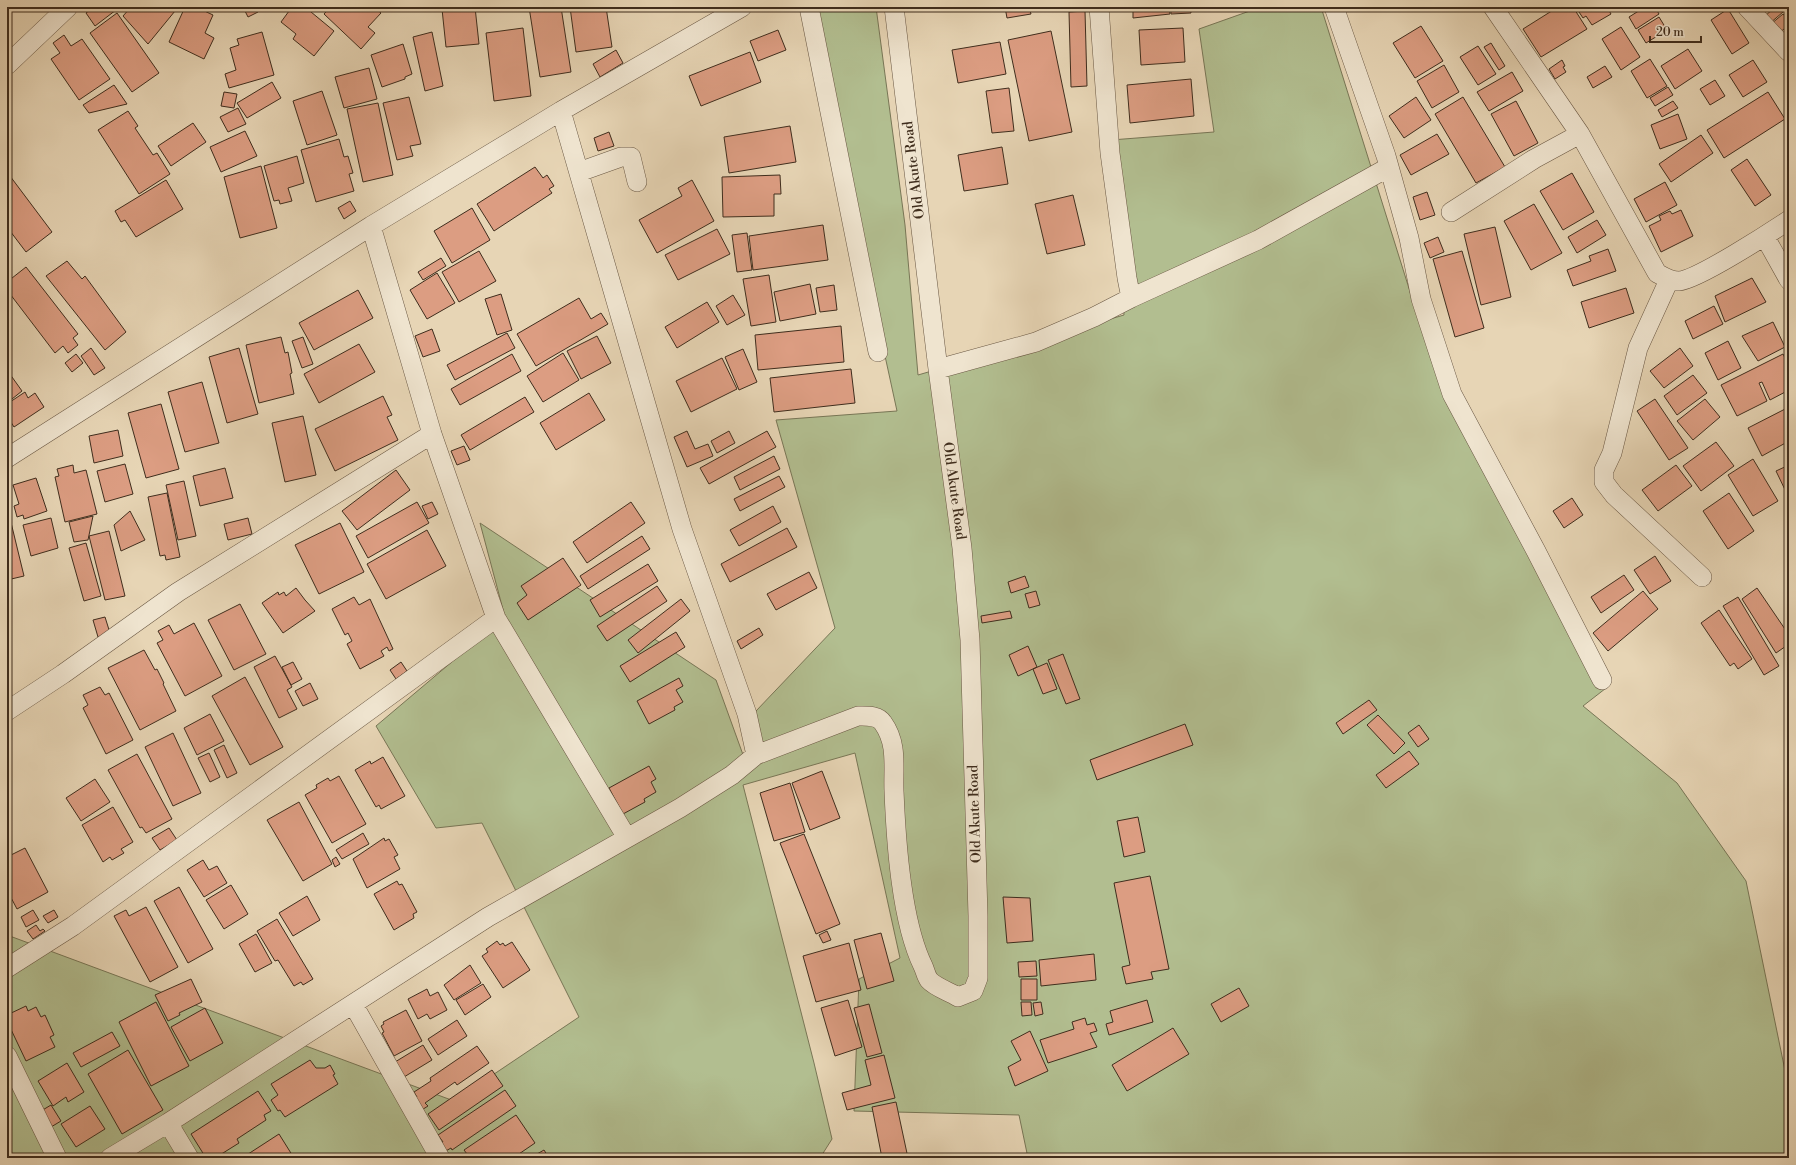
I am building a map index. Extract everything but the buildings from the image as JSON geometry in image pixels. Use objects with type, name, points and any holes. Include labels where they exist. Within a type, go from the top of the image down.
[{"type":"street","points":[[7,65],[68,7]]},
{"type":"street","points":[[7,458],[371,226],[561,111],[742,7]]},
{"type":"street","points":[[809,7],[878,352]]},
{"type":"street","name":"Old Akute Road","points":[[756,755],[858,716],[872,716],[882,721],[890,734],[894,752],[896,834],[906,906],[916,953],[930,980],[958,997],[973,991],[978,978],[978,916],[970,640],[962,548],[938,369],[894,7]]},
{"type":"street","points":[[1099,7],[1110,153],[1131,298]]},
{"type":"street","points":[[1334,7],[1389,167],[1409,238],[1421,299],[1452,394],[1536,551],[1602,680]]},
{"type":"street","points":[[1493,7],[1580,134],[1657,273],[1669,280],[1681,281],[1695,276],[1765,237],[1789,220]]},
{"type":"street","points":[[1747,7],[1789,52]]},
{"type":"street","points":[[110,1158],[488,917],[680,808],[726,779],[756,755],[747,714],[682,529],[561,111]]},
{"type":"street","points":[[1451,212],[1534,159],[1580,134]]},
{"type":"street","points":[[579,172],[621,157],[631,157],[637,182]]},
{"type":"street","points":[[938,369],[1036,342],[1076,326],[1131,298],[1258,240],[1389,167]]},
{"type":"street","points":[[371,226],[432,434],[496,618],[627,838]]},
{"type":"street","points":[[1765,237],[1789,280]]},
{"type":"street","points":[[1669,280],[1638,348],[1612,453],[1604,470],[1604,482],[1614,495],[1702,577]]},
{"type":"street","points":[[7,711],[63,674],[178,592],[432,434]]},
{"type":"street","points":[[7,968],[73,926],[496,618]]},
{"type":"street","points":[[353,1004],[440,1158]]},
{"type":"street","points":[[7,1056],[57,1158]]},
{"type":"street","points":[[168,1122],[189,1158]]},
{"type":"green space","points":[[809,7],[876,7],[905,225],[918,375],[1124,315],[1111,140],[1214,132],[1199,29],[1261,7],[1321,7],[1432,362],[1610,685],[1583,706],[1677,783],[1746,881],[1789,1090],[1789,1158],[1028,1158],[1019,1115],[854,1111],[859,979],[900,958],[855,753],[743,785],[832,1139],[820,1158],[7,1158],[7,935],[454,1101],[579,1017],[482,823],[436,828],[376,726],[505,617],[480,523],[716,680],[746,763],[756,711],[835,628],[776,420],[897,411]]}]
